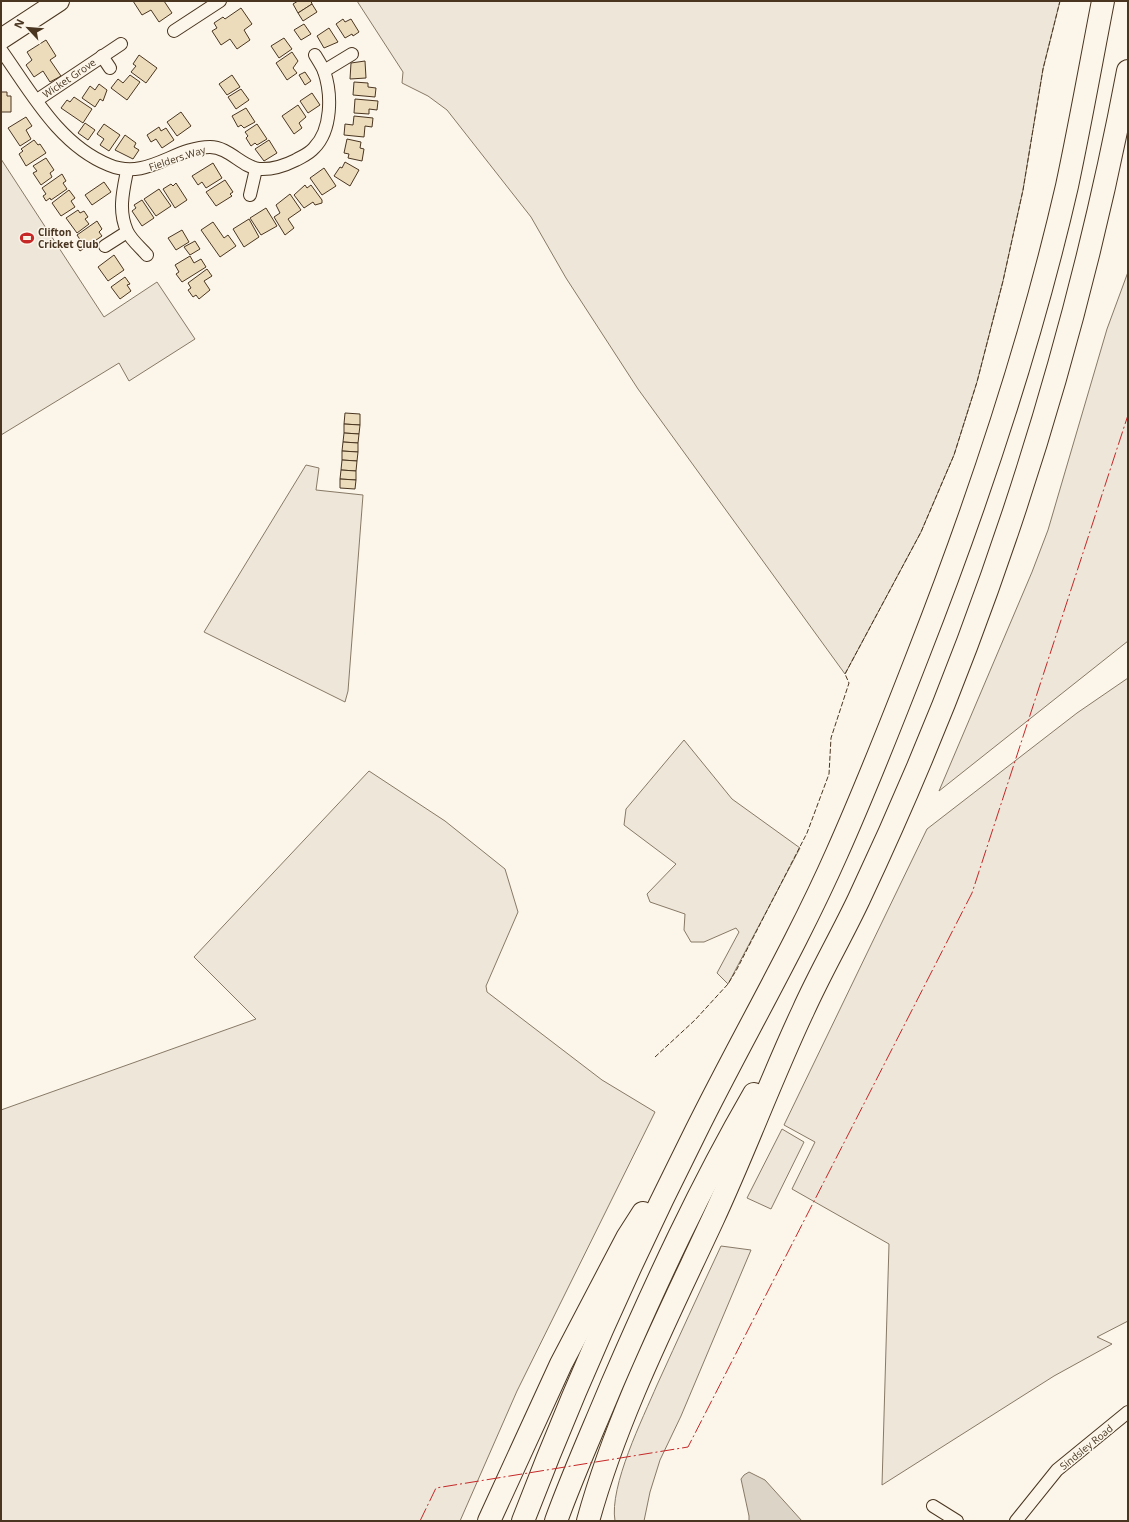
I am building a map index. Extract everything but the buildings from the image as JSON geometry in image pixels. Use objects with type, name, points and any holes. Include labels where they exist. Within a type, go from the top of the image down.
[{"type":"highway","points":[[523,1521],[585,1366],[696,1129],[758,1012],[840,846],[872,774],[950,574],[983,484],[1012,388],[1066,187],[1104,1]]},
{"type":"highway","points":[[588,1521],[598,1485],[635,1387],[723,1198],[802,1012],[858,900],[891,828],[950,686],[1001,551],[1039,434],[1084,268],[1128,71]]},
{"type":"highway","points":[[556,1521],[576,1467],[661,1273],[739,1120],[802,1012]]},
{"type":"highway","points":[[489,1521],[561,1364],[627,1238],[696,1129]]},
{"type":"main road","points":[[1,39],[59,1]]},
{"type":"street","points":[[174,31],[220,1]]},
{"type":"street","name":"Wicket Grove","points":[[37,100],[121,44]]},
{"type":"street","name":"Fielders Way","points":[[1,50],[54,124],[81,150],[110,166],[127,170],[150,167],[198,149],[211,147],[222,149],[256,168],[270,170],[285,165],[308,154],[322,138],[326,126],[329,102],[324,71],[315,55]]},
{"type":"street","points":[[324,71],[352,54]]},
{"type":"street","name":"Wicket Grove","points":[[102,56],[110,68]]},
{"type":"street","points":[[250,195],[256,168]]},
{"type":"street","points":[[127,170],[121,202],[122,215],[127,232],[147,255]]},
{"type":"street","points":[[105,246],[127,232]]},
{"type":"street","name":"Sindsley Road","points":[[1016,1521],[1057,1470],[1128,1412]]},
{"type":"street","points":[[933,1506],[957,1521]]},
{"type":"shaded area","points":[[357,1],[1060,1],[1043,69],[1023,190],[1003,281],[977,382],[954,455],[921,532],[845,674],[638,389],[566,278],[531,217],[447,110],[428,96],[402,83],[403,72]]},
{"type":"shaded area","name":"Clifton Cricket Club","points":[[1,159],[104,317],[157,282],[195,339],[129,381],[119,363],[1,435]]},
{"type":"shaded area","points":[[1128,272],[1128,641],[939,791],[1032,572],[1048,530],[1107,329]]},
{"type":"shaded area","points":[[306,465],[319,468],[316,490],[363,495],[348,691],[345,702],[204,632]]},
{"type":"shaded area","points":[[1128,678],[1128,1321],[1097,1337],[1112,1344],[1054,1376],[882,1485],[889,1244],[792,1189],[815,1142],[784,1125],[927,829],[1077,713]]},
{"type":"shaded area","points":[[684,740],[732,799],[800,848],[728,984],[717,973],[739,932],[736,928],[704,942],[691,942],[684,930],[685,914],[650,902],[647,894],[676,864],[624,825],[626,809]]},
{"type":"shaded area","points":[[369,771],[445,821],[505,869],[518,912],[486,986],[487,992],[602,1080],[655,1112],[517,1391],[460,1521],[1,1521],[1,1110],[256,1019],[194,957]]},
{"type":"shaded area","points":[[782,1129],[804,1142],[771,1209],[747,1198]]},
{"type":"shaded area","points":[[721,1246],[751,1250],[681,1416],[660,1460],[650,1492],[644,1521],[615,1521],[617,1490],[628,1452]]},
{"type":"shaded area","points":[[749,1472],[765,1480],[802,1521],[749,1521],[741,1479]]},
{"type":"fence","points":[[655,1057],[695,1020],[728,984],[807,833],[829,774],[831,738],[849,683],[845,674],[921,532],[954,455],[977,382],[1003,281],[1023,190],[1043,69],[1060,1]]},
{"type":"power","points":[[420,1521],[436,1488],[688,1447],[972,893],[1128,415]]},
{"type":"place","name":"Clifton Cricket Club","points":[[27,238]]}]
